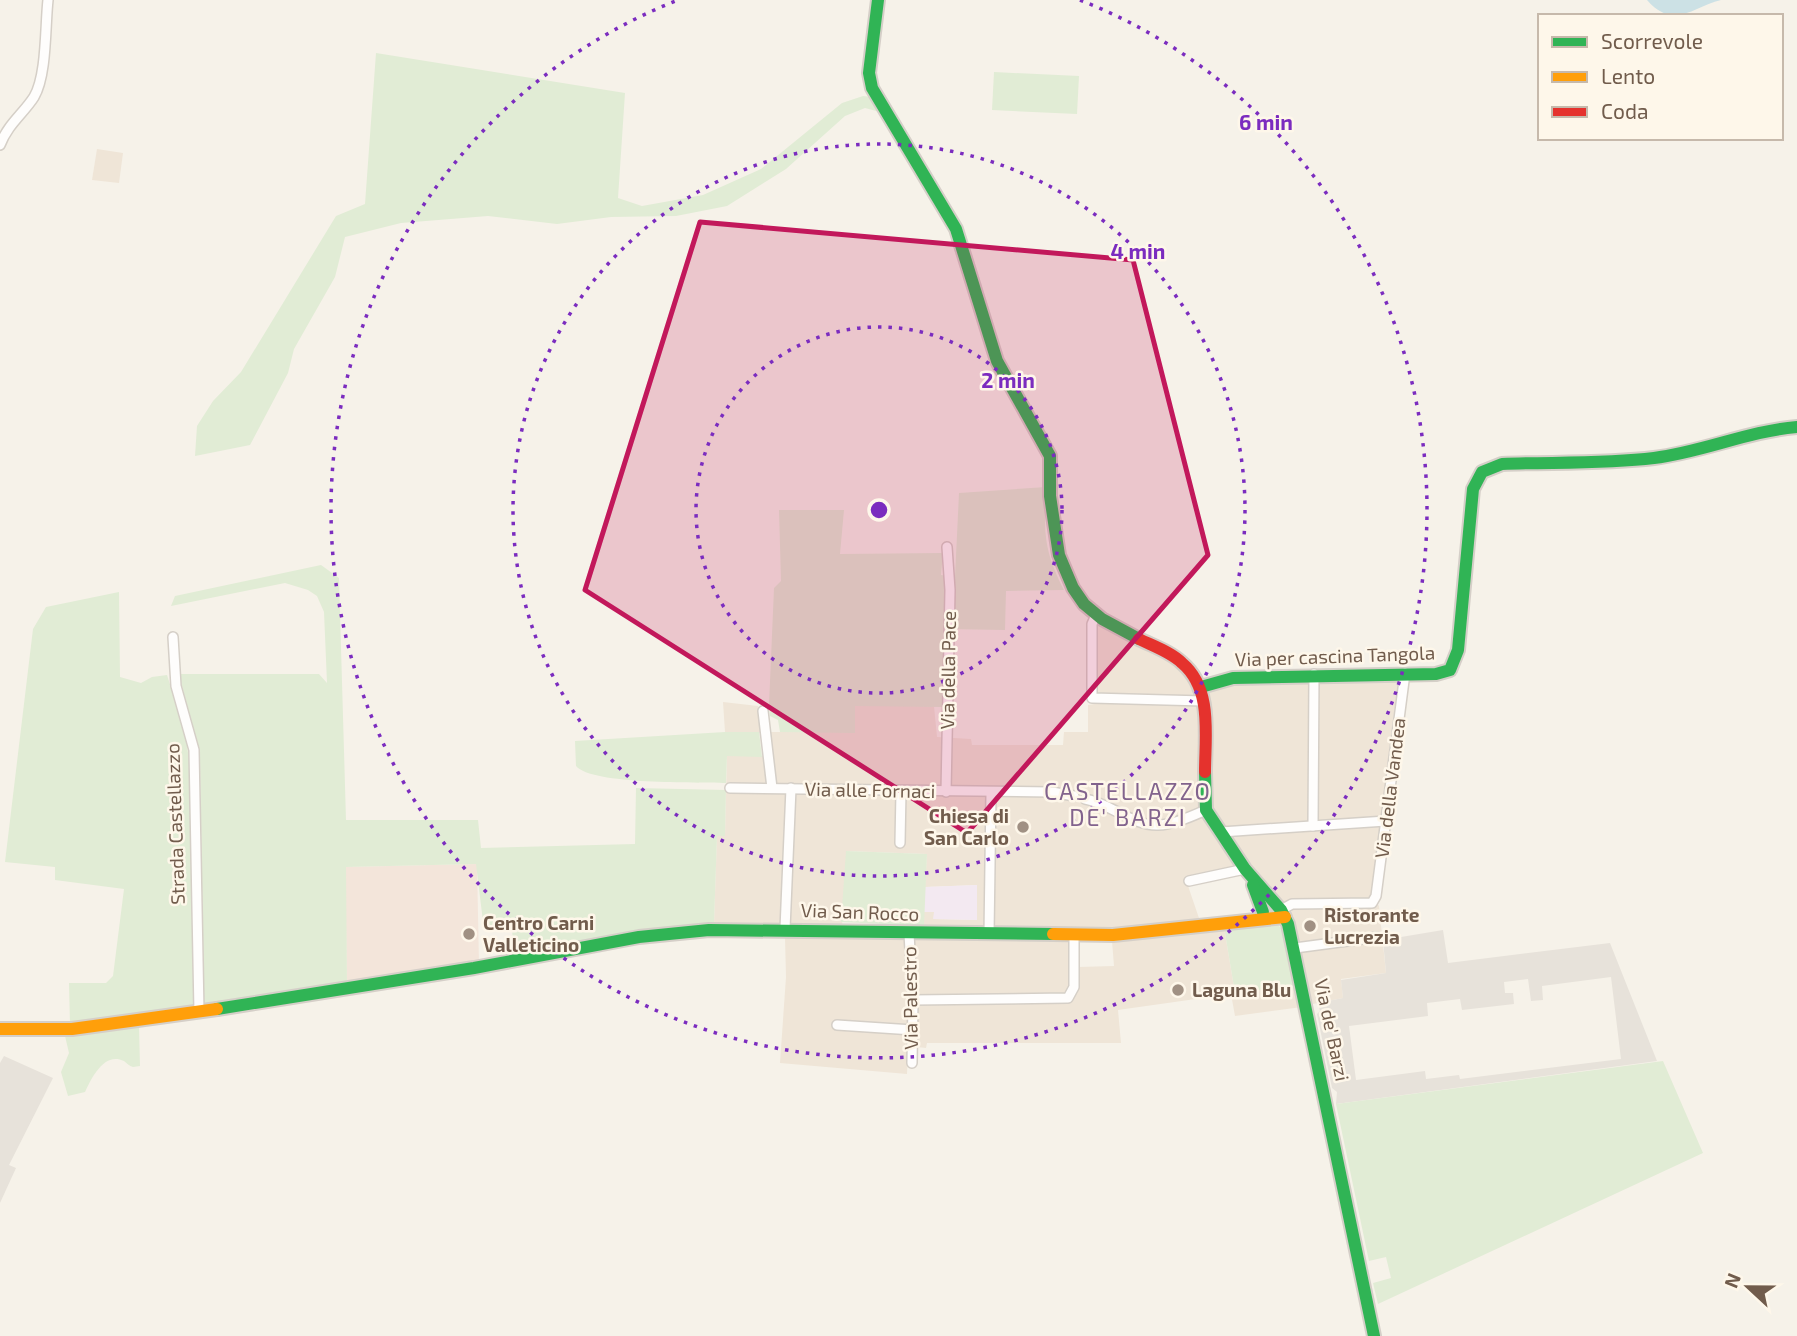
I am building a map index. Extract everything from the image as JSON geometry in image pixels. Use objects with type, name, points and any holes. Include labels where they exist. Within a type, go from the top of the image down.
[{"type":"street","points":[[0,145],[13,119],[29,103],[40,83],[48,0]]},
{"type":"street","points":[[878,0],[869,73],[872,88],[956,229],[997,361],[1050,456],[1050,496],[1059,555],[1073,588],[1096,615],[1190,667],[1202,687],[1206,810],[1245,869],[1262,904],[1258,916]]},
{"type":"street","name":"Via per cascina Tangola","points":[[1202,687],[1220,679],[1314,674],[1445,673],[1454,665],[1473,489],[1482,472],[1491,467],[1522,462],[1628,460],[1679,455],[1763,430],[1797,427]]},
{"type":"street","name":"Via della Pace","points":[[946,792],[950,590],[947,548]]},
{"type":"street","points":[[1096,615],[1092,624],[1092,698],[1204,701]]},
{"type":"street","name":"Strada Castellazzo","points":[[173,637],[177,686],[194,750],[199,1012]]},
{"type":"street","name":"Via della Vandea","points":[[1280,909],[1292,904],[1372,903],[1376,896],[1405,673]]},
{"type":"street","points":[[1313,826],[1314,674]]},
{"type":"street","points":[[763,711],[772,788]]},
{"type":"street","name":"Via alle Fornaci","points":[[730,788],[991,794],[1052,792],[1074,796]]},
{"type":"street","name":"Via alle Fornaci","points":[[785,929],[790,788]]},
{"type":"street","points":[[900,842],[901,791]]},
{"type":"street","points":[[989,934],[991,794]]},
{"type":"street","points":[[1086,799],[1103,802],[1137,820],[1157,825],[1206,810]]},
{"type":"street","points":[[1221,832],[1386,821]]},
{"type":"street","points":[[1189,881],[1245,869]]},
{"type":"street","points":[[1245,869],[1280,909]]},
{"type":"street","name":"Via San Rocco","points":[[199,1012],[639,937],[729,929],[909,934],[1113,935],[1258,916],[1280,909]]},
{"type":"street","name":"Via de' Barzi","points":[[1280,909],[1295,948],[1374,1336]]},
{"type":"street","name":"Via Palestro","points":[[909,934],[913,1000],[912,1063]]},
{"type":"street","points":[[913,1000],[1068,998],[1074,987],[1074,935]]},
{"type":"street","points":[[1295,948],[1378,937]]},
{"type":"street","points":[[0,1029],[72,1030],[199,1012]]},
{"type":"street","points":[[836,1025],[913,1030]]},
{"type":"highlighted area","points":[[700,222],[1133,260],[1208,555],[967,833],[585,590]]},
{"type":"shaded area","points":[[1647,0],[1721,0],[1684,14],[1666,14]]},
{"type":"shaded area","points":[[97,149],[123,153],[119,183],[92,180]]},
{"type":"shaded area","points":[[1098,622],[1186,666],[1196,680],[1204,809],[1238,869],[1186,880],[1201,924],[1128,930],[924,928],[924,912],[934,912],[934,919],[977,920],[977,885],[925,887],[927,854],[847,851],[842,926],[714,924],[717,835],[725,835],[727,756],[771,756],[770,733],[725,732],[723,702],[758,706],[760,732],[855,732],[855,706],[934,706],[937,737],[971,739],[972,745],[1063,745],[1064,732],[1088,732],[1088,705],[1095,704],[1095,628]]},
{"type":"shaded area","points":[[1399,674],[1371,893],[1379,906],[1386,973],[1341,979],[1343,998],[1313,1004],[1288,906],[1249,868],[1212,813],[1207,694],[1211,684]]},
{"type":"shaded area","points":[[477,864],[479,965],[347,985],[345,867]]},
{"type":"shaded area","points":[[977,885],[977,920],[933,919],[934,912],[924,912],[925,887]]},
{"type":"shaded area","points":[[1224,927],[1235,993],[1296,986],[1302,1007],[1235,1016],[1231,994],[1118,1010],[1121,1043],[927,1043],[926,1048],[908,1046],[907,1074],[780,1063],[786,977],[785,937],[1078,940],[1078,967],[1114,966],[1112,941]]},
{"type":"shaded area","points":[[1443,930],[1448,963],[1610,943],[1657,1061],[1336,1104],[1337,1092],[1332,1088],[1317,1014],[1320,1011],[1318,1003],[1343,998],[1341,980],[1386,973],[1383,940]],"holes":[[[1611,977],[1621,1059],[1460,1079],[1459,1075],[1426,1079],[1425,1071],[1356,1080],[1349,1026],[1428,1016],[1427,1003],[1460,999],[1462,1010],[1514,1004],[1513,993],[1505,993],[1504,982],[1528,979],[1531,1001],[1543,1000],[1542,986]]]},
{"type":"shaded area","points":[[4,1056],[53,1078],[9,1165],[16,1168],[0,1203],[0,1063]]},
{"type":"green space","points":[[376,53],[625,93],[618,198],[642,206],[703,195],[761,169],[842,103],[863,96],[872,97],[880,112],[865,108],[845,116],[786,169],[727,206],[676,216],[611,217],[557,224],[488,216],[401,223],[345,237],[335,277],[294,349],[288,373],[250,445],[195,456],[197,426],[213,401],[241,372],[336,216],[365,204]]},
{"type":"green space","points":[[994,72],[1079,76],[1077,114],[992,110]]},
{"type":"green space","points":[[1046,487],[1046,540],[1052,563],[1064,590],[1006,591],[1005,630],[945,629],[942,707],[855,706],[855,733],[780,732],[778,720],[770,716],[769,705],[774,588],[781,581],[779,510],[844,510],[840,554],[943,553],[941,575],[955,577],[959,493]]},
{"type":"green space","points":[[321,565],[339,578],[346,820],[478,820],[481,848],[635,844],[636,788],[726,790],[725,836],[717,836],[714,924],[514,956],[512,929],[484,930],[476,864],[346,867],[347,985],[204,1006],[200,758],[179,674],[319,674],[327,683],[324,612],[317,596],[308,590],[285,583],[171,606],[175,596]]},
{"type":"green space","points":[[119,592],[120,677],[141,683],[152,677],[167,675],[185,731],[189,760],[194,1007],[70,1024],[69,983],[106,983],[113,976],[124,889],[55,880],[55,867],[5,862],[33,629],[46,607]]},
{"type":"green space","points":[[759,732],[762,757],[727,756],[726,783],[602,777],[576,766],[575,741]]},
{"type":"green space","points":[[846,851],[927,854],[924,926],[841,922]]},
{"type":"green space","points":[[1275,922],[1285,932],[1296,986],[1235,993],[1224,927]]},
{"type":"green space","points":[[139,1026],[140,1066],[133,1067],[117,1059],[110,1060],[99,1068],[85,1092],[68,1096],[61,1072],[69,1053],[65,1036]]},
{"type":"green space","points":[[1663,1061],[1703,1153],[1378,1304],[1373,1283],[1391,1278],[1386,1257],[1369,1261],[1336,1104]]},
{"type":"traffic: fast","points":[[878,0],[869,73],[872,88],[956,229],[997,361],[1050,456],[1050,496],[1059,555],[1073,588],[1084,604],[1102,619],[1139,639]]},
{"type":"traffic: fast","points":[[1201,687],[1233,678],[1436,674],[1450,670],[1458,650],[1473,489],[1482,472],[1502,464],[1654,458],[1797,427]]},
{"type":"traffic: fast","points":[[1205,772],[1206,810],[1245,869],[1281,910],[1288,924],[1374,1336]]},
{"type":"traffic: fast","points":[[1253,885],[1263,912]]},
{"type":"traffic: fast","points":[[217,1009],[474,968],[639,937],[709,930],[1053,934]]},
{"type":"traffic: slow","points":[[1053,934],[1113,935],[1285,917]]},
{"type":"traffic: slow","points":[[0,1029],[72,1029],[217,1009]]},
{"type":"traffic: jam","points":[[1139,639],[1178,659],[1199,686],[1205,714],[1205,772]]},
{"type":"place","name":"Chiesa di San Carlo","points":[[1023,827]]},
{"type":"place","name":"Ristorante Lucrezia","points":[[1310,926]]},
{"type":"place","name":"Centro Carni Valleticino","points":[[469,934]]},
{"type":"place","name":"Laguna Blu","points":[[1178,990]]},
{"type":"district","name":"CASTELLAZZO DE' BARZI","points":[[1128,805]]}]
